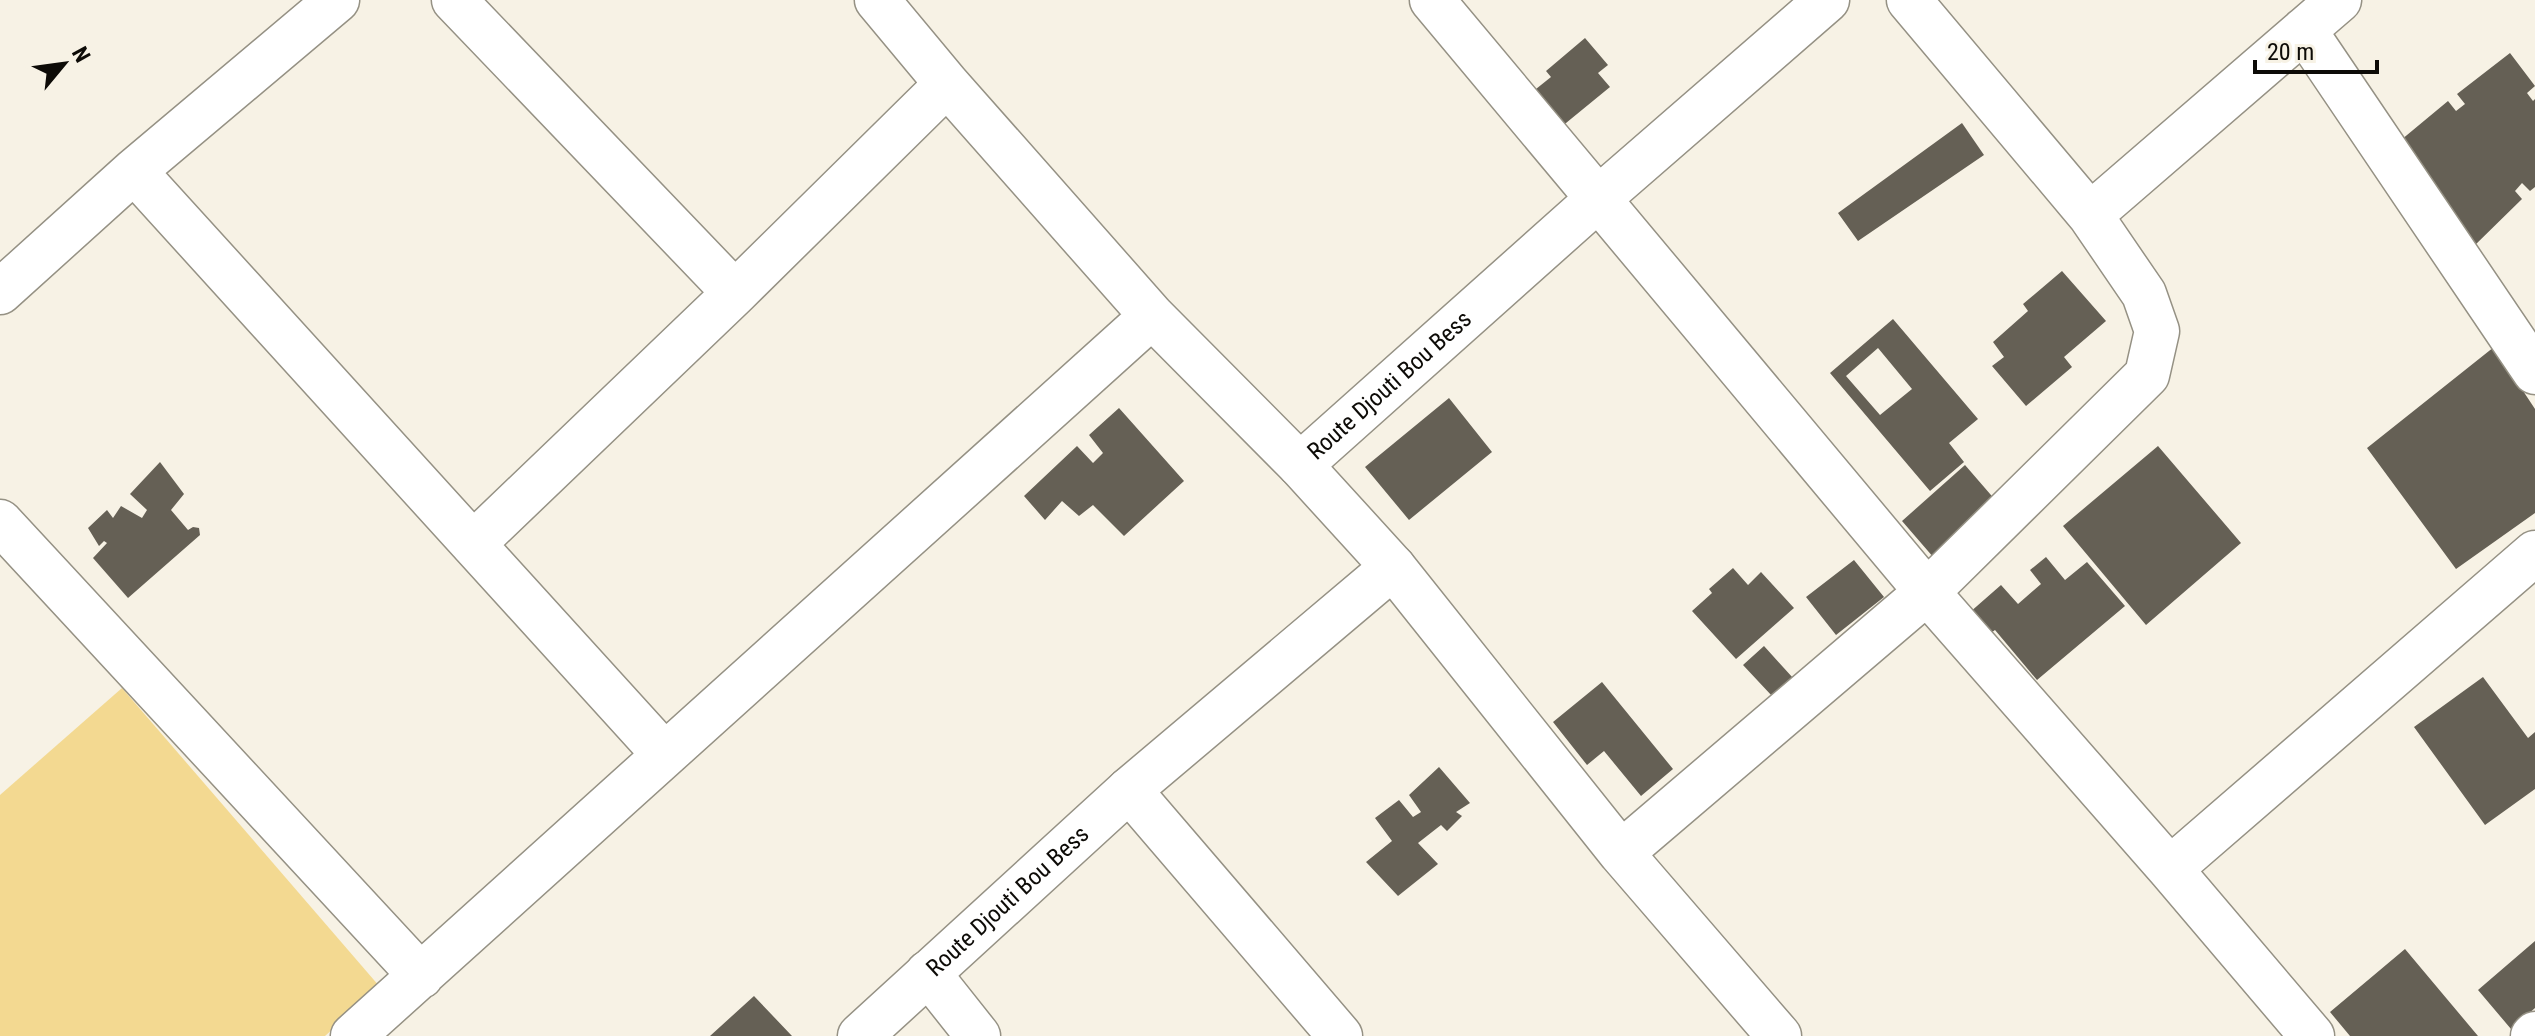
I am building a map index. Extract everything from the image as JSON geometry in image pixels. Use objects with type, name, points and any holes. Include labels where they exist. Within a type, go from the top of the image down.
[{"type":"street","points":[[0,292],[134,171],[337,0]]},
{"type":"street","points":[[454,0],[735,293]]},
{"type":"street","points":[[877,0],[1152,316],[1300,465]]},
{"type":"street","points":[[1432,0],[1927,592],[2312,1036]]},
{"type":"street","name":"Route Djouti Bou Bess","points":[[860,1036],[1129,790],[1393,567],[1300,465],[1827,0]]},
{"type":"street","points":[[1621,853],[1927,592],[2147,375],[2157,331],[2144,294],[2090,215],[1909,0]]},
{"type":"street","points":[[2090,215],[2339,0]]},
{"type":"street","points":[[2304,30],[2535,372]]},
{"type":"street","points":[[473,544],[947,84]]},
{"type":"street","points":[[134,171],[664,754]]},
{"type":"street","points":[[353,1036],[1152,316]]},
{"type":"street","points":[[0,522],[421,976]]},
{"type":"street","points":[[2170,869],[2535,553]]},
{"type":"street","points":[[1393,567],[1621,853],[1779,1036]]},
{"type":"street","points":[[1129,790],[1340,1036]]},
{"type":"street","points":[[928,973],[978,1036]]},
{"type":"shaded area","points":[[122,688],[380,987],[325,1036],[0,1036],[0,795]]},
{"type":"building","points":[[1585,38],[1608,65],[1598,73],[1610,87],[1555,132],[1526,97],[1551,77],[1546,71]]},
{"type":"building","points":[[2510,53],[2535,86],[2527,93],[2533,101],[2535,99],[2535,187],[2530,191],[2522,183],[2515,191],[2522,199],[2472,248],[2401,140],[2448,101],[2456,111],[2465,104],[2457,94]]},
{"type":"building","points":[[1962,123],[1984,155],[1858,241],[1838,213]]},
{"type":"building","points":[[2062,271],[2106,321],[2064,357],[2072,367],[2026,406],[1992,366],[2004,357],[1993,342],[2028,311],[2023,304]]},
{"type":"building","points":[[1893,319],[1978,419],[1949,443],[1964,462],[1930,491],[1830,373]],"holes":[[[1878,348],[1912,389],[1880,415],[1846,376]]]},
{"type":"building","points":[[2494,347],[2535,409],[2535,513],[2456,569],[2367,448]]},
{"type":"building","points":[[1449,398],[1492,452],[1409,520],[1365,467]]},
{"type":"building","points":[[1119,408],[1184,481],[1124,536],[1093,505],[1079,516],[1062,501],[1045,520],[1024,496],[1077,446],[1093,463],[1103,453],[1089,435]]},
{"type":"building","points":[[2158,446],[2241,543],[2146,625],[2063,526]]},
{"type":"building","points":[[160,462],[184,494],[171,510],[188,530],[199,528],[200,535],[128,598],[93,558],[107,543],[104,541],[99,546],[88,528],[107,510],[113,518],[121,506],[142,518],[147,510],[130,494]]},
{"type":"building","points":[[1965,465],[1997,502],[1934,558],[1902,521]]},
{"type":"building","points":[[2046,557],[2065,580],[2087,562],[2125,606],[2037,680],[1995,630],[1988,635],[1969,613],[2001,585],[2018,604],[2041,584],[2030,570]]},
{"type":"building","points":[[1854,560],[1884,597],[1836,635],[1806,597]]},
{"type":"building","points":[[1733,568],[1748,585],[1761,572],[1794,608],[1736,659],[1692,611],[1712,593],[1709,589]]},
{"type":"building","points":[[1764,646],[1793,678],[1772,696],[1743,665]]},
{"type":"building","points":[[2483,677],[2528,738],[2535,732],[2535,789],[2485,825],[2414,727]]},
{"type":"building","points":[[1602,682],[1673,769],[1641,796],[1604,751],[1587,765],[1553,722]]},
{"type":"building","points":[[1439,767],[1470,803],[1456,812],[1462,816],[1447,831],[1441,825],[1418,843],[1438,864],[1398,896],[1366,862],[1392,841],[1375,818],[1399,800],[1413,817],[1421,812],[1409,795]]},
{"type":"building","points":[[2535,941],[2535,1008],[2511,1029],[2478,990]]},
{"type":"building","points":[[2405,949],[2478,1036],[2350,1036],[2330,1012]]},
{"type":"building","points":[[754,996],[792,1036],[710,1036]]}]
